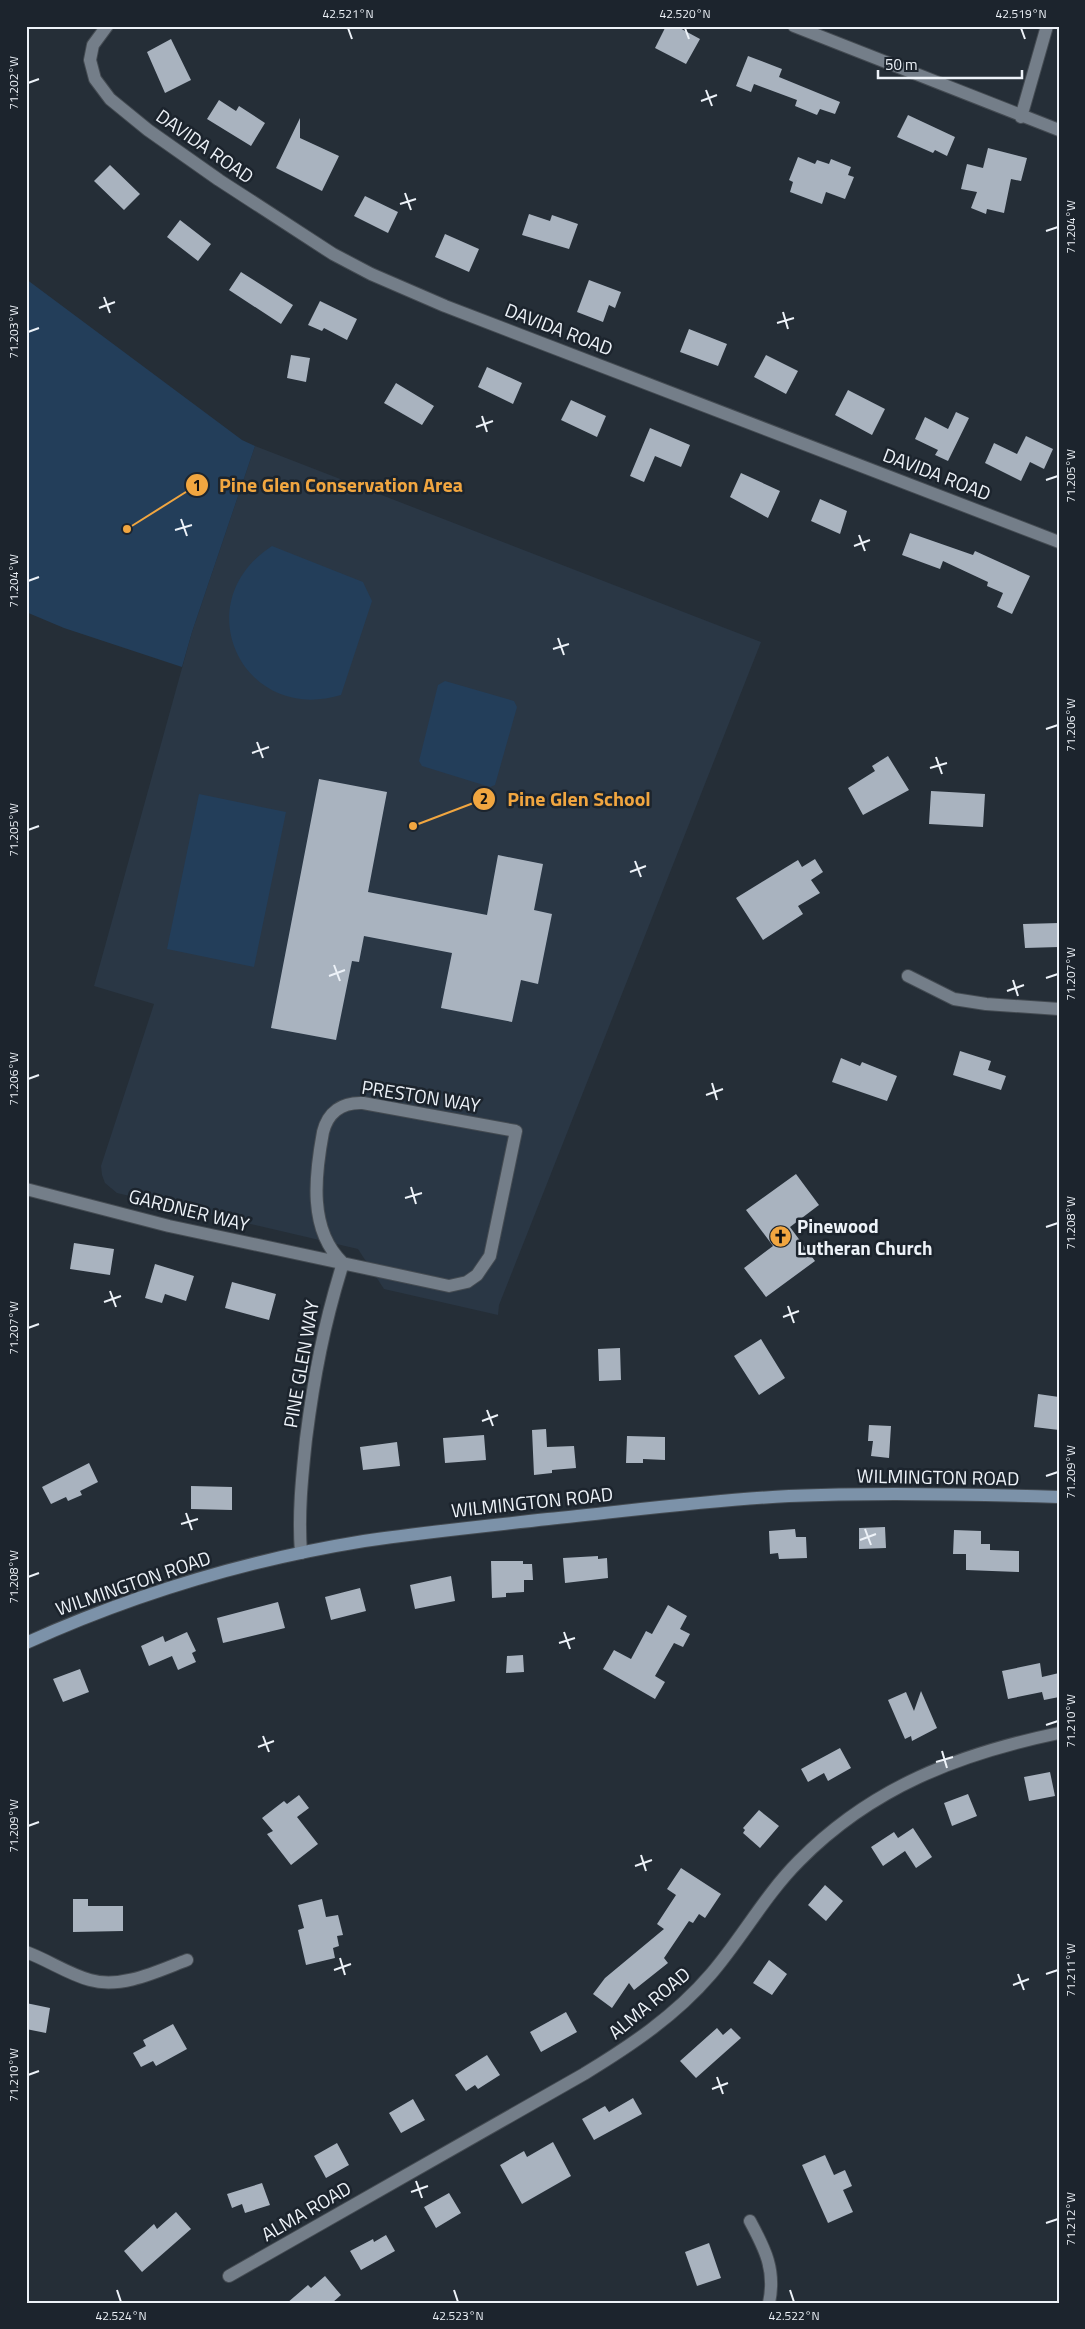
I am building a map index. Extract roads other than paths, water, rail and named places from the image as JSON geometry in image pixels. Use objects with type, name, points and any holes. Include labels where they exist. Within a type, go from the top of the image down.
[{"type":"main road","name":"WILMINGTON ROAD","points":[[26,1643],[118,1604],[159,1590],[224,1571],[300,1553],[364,1541],[470,1528],[787,1496],[878,1494],[1059,1497]]},
{"type":"street","name":"DAVIDA ROAD","points":[[106,26],[91,50],[90,60],[92,72],[100,88],[110,99],[148,130],[296,231],[371,274],[446,306],[1059,542]]},
{"type":"street","points":[[794,26],[1021,117],[1059,130]]},
{"type":"street","points":[[1021,117],[1047,26]]},
{"type":"street","points":[[908,976],[954,999],[986,1004],[1059,1009]]},
{"type":"street","name":"PRESTON WAY","points":[[363,1103],[516,1131],[490,1256],[477,1275],[461,1284],[443,1286],[343,1263],[336,1257],[325,1235],[318,1211],[316,1193],[323,1132],[334,1112],[347,1104],[363,1103]]},
{"type":"street","name":"GARDNER WAY","points":[[26,1188],[169,1226],[343,1263]]},
{"type":"street","name":"PINE GLEN WAY","points":[[300,1553],[298,1524],[300,1493],[310,1404],[320,1345],[343,1263]]},
{"type":"street","name":"ALMA ROAD","points":[[229,2276],[584,2074],[645,2034],[680,2007],[712,1973],[783,1878],[799,1861],[857,1811],[885,1794],[945,1764],[1001,1746],[1059,1733]]},
{"type":"street","points":[[26,1952],[74,1974],[99,1982],[131,1979],[187,1960]]},
{"type":"street","points":[[750,2221],[769,2260],[772,2279],[769,2303]]},
{"type":"place","name":"Pine Glen Conservation Area","points":[[127,529]]},
{"type":"place","name":"Pine Glen School","points":[[413,826]]},
{"type":"place","name":"Pinewood Lutheran Church","points":[[781,1237]]}]
